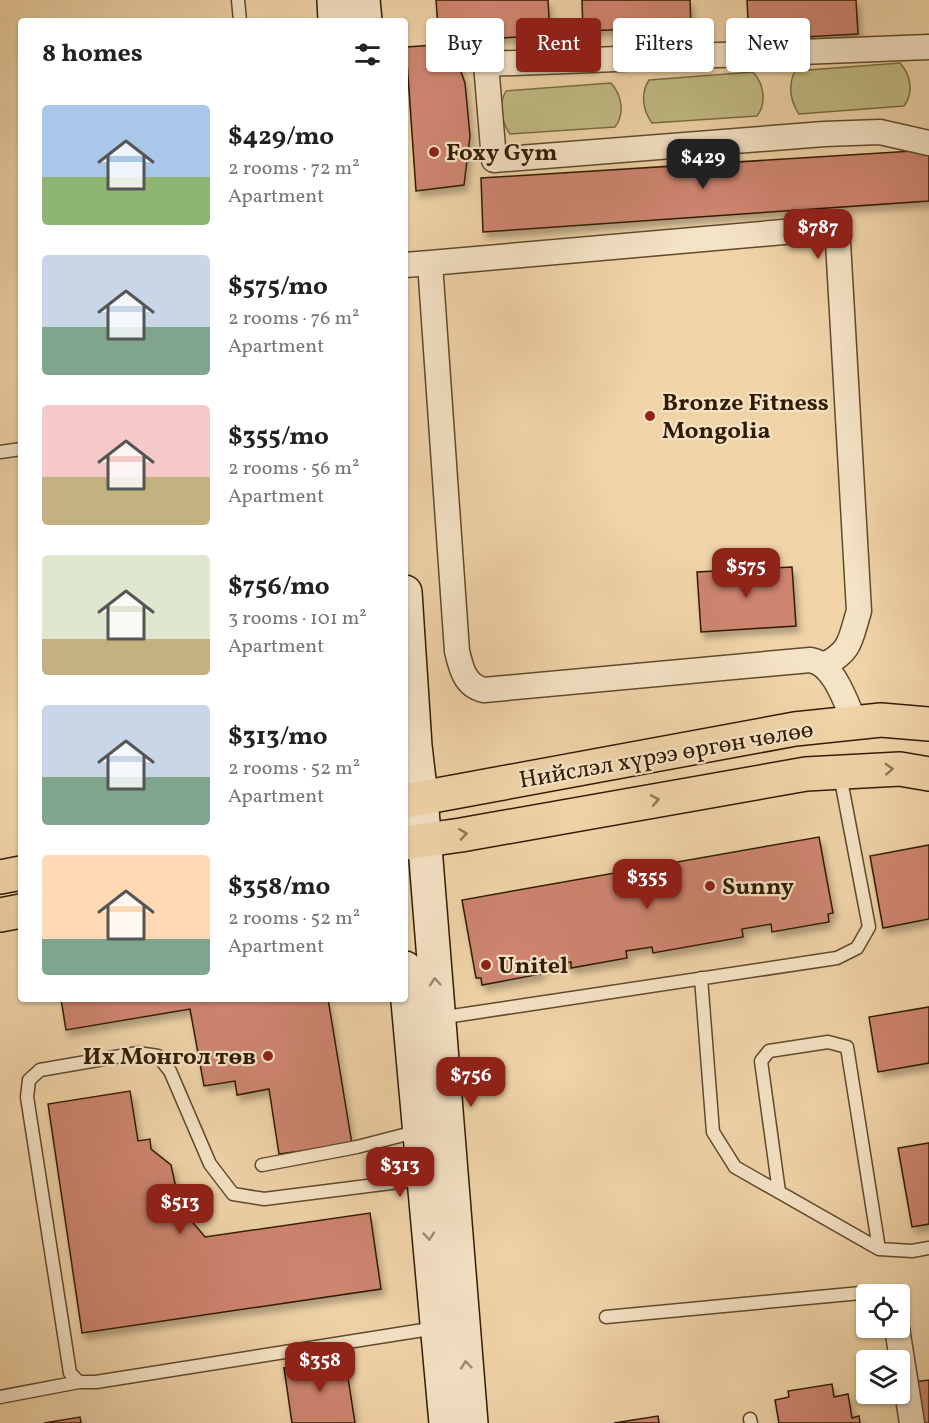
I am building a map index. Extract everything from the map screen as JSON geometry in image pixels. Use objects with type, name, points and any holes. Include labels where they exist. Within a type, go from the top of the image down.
[{"type":"main road","points":[[334,0],[335,18]]},
{"type":"main road","points":[[363,0],[365,18]]},
{"type":"main road","points":[[408,638],[415,746],[414,841],[438,1018],[434,1129],[424,1179],[450,1326],[471,1423]]},
{"type":"main road","name":"Нийслэл хүрээ өргөн чөлөө","points":[[413,799],[795,729],[881,720],[929,724]]},
{"type":"main road","name":"Нийслэл хүрээ өргөн чөлөө","points":[[414,841],[461,835],[806,774],[900,769],[929,774]]},
{"type":"main road","points":[[0,877],[18,874]]},
{"type":"main road","points":[[0,915],[18,912]]},
{"type":"main road","points":[[408,985],[434,1129],[450,1326],[446,1423]]},
{"type":"street","points":[[929,47],[486,64],[494,160],[824,134],[880,132],[929,143]]},
{"type":"street","points":[[408,265],[818,229],[828,230],[838,242],[859,611],[848,645],[840,657],[824,665]]},
{"type":"street","points":[[430,263],[457,651],[460,667],[469,682],[476,688],[484,690],[805,660],[818,661],[832,676],[855,723]]},
{"type":"street","points":[[899,1338],[912,1423]]},
{"type":"lane","points":[[238,0],[240,18]]},
{"type":"lane","points":[[0,452],[18,449]]},
{"type":"lane","points":[[438,1018],[837,958],[857,948],[869,927],[840,772]]},
{"type":"lane","points":[[701,978],[713,1132],[735,1167],[879,1249],[912,1251],[929,1248]]},
{"type":"lane","points":[[779,1192],[761,1060],[770,1051],[828,1042],[848,1047],[879,1249]]},
{"type":"lane","points":[[79,1382],[70,1373],[27,1097],[29,1080],[40,1070],[138,1053],[158,1056],[170,1071],[210,1164],[232,1194],[264,1199],[424,1179]]},
{"type":"lane","points":[[262,1165],[357,1147],[434,1129]]},
{"type":"lane","points":[[606,1317],[856,1293]]},
{"type":"lane","points":[[0,1397],[79,1382],[96,1382],[450,1326]]},
{"type":"shaded area","points":[[900,63],[909,78],[909,95],[904,106],[799,114],[791,93],[793,76],[795,72],[810,72],[810,70]]},
{"type":"shaded area","points":[[753,72],[760,82],[763,100],[757,116],[652,123],[646,113],[644,102],[644,91],[649,80]]},
{"type":"shaded area","points":[[611,83],[618,93],[621,105],[620,116],[615,127],[510,134],[504,124],[501,107],[506,91]]},
{"type":"building","points":[[436,0],[548,0],[549,18],[516,18],[516,37],[504,38],[504,18],[437,18]]},
{"type":"building","points":[[582,0],[690,0],[691,18],[613,18],[613,30],[601,30],[601,18],[583,18]]},
{"type":"building","points":[[747,0],[856,0],[858,34],[810,37],[810,18],[748,18]]},
{"type":"building","points":[[426,46],[426,72],[461,72],[465,83],[470,136],[464,185],[416,191],[408,47]]},
{"type":"building","points":[[929,150],[929,201],[483,232],[481,178]]},
{"type":"building","points":[[792,567],[796,626],[701,632],[697,572]]},
{"type":"building","points":[[819,837],[833,913],[828,914],[829,922],[772,932],[771,924],[742,929],[743,937],[653,953],[652,947],[626,951],[627,958],[571,968],[571,962],[540,968],[541,974],[482,985],[481,978],[476,978],[462,900]]},
{"type":"building","points":[[929,845],[929,919],[883,928],[870,856]]},
{"type":"building","name":"Их Монгол төв","points":[[61,1002],[328,1002],[352,1144],[279,1154],[269,1089],[237,1095],[235,1081],[204,1086],[190,1009],[66,1030]]},
{"type":"building","points":[[929,1007],[929,1063],[878,1072],[869,1017]]},
{"type":"building","points":[[130,1091],[138,1141],[150,1139],[151,1149],[171,1165],[180,1207],[170,1215],[180,1226],[190,1219],[205,1237],[370,1213],[381,1289],[82,1333],[48,1104]]},
{"type":"building","points":[[929,1143],[929,1224],[912,1227],[898,1148]]},
{"type":"building","points":[[345,1359],[355,1423],[292,1423],[284,1368]]},
{"type":"building","points":[[929,1380],[929,1423],[920,1423],[913,1382]]},
{"type":"building","points":[[832,1384],[834,1397],[848,1394],[852,1418],[859,1416],[860,1423],[779,1423],[775,1400],[789,1397],[788,1391]]},
{"type":"building","points":[[658,1416],[659,1423],[614,1423]]},
{"type":"building","points":[[80,1417],[81,1423],[44,1423]]},
{"type":"place","name":"Foxy Gym","points":[[434,152]]},
{"type":"place","name":"Bronze Fitness Mongolia","points":[[650,416]]},
{"type":"place","name":"Sunny","points":[[710,886]]},
{"type":"place","name":"Unitel","points":[[486,965]]},
{"type":"place","name":"Их Монгол төв","points":[[268,1056]]}]
